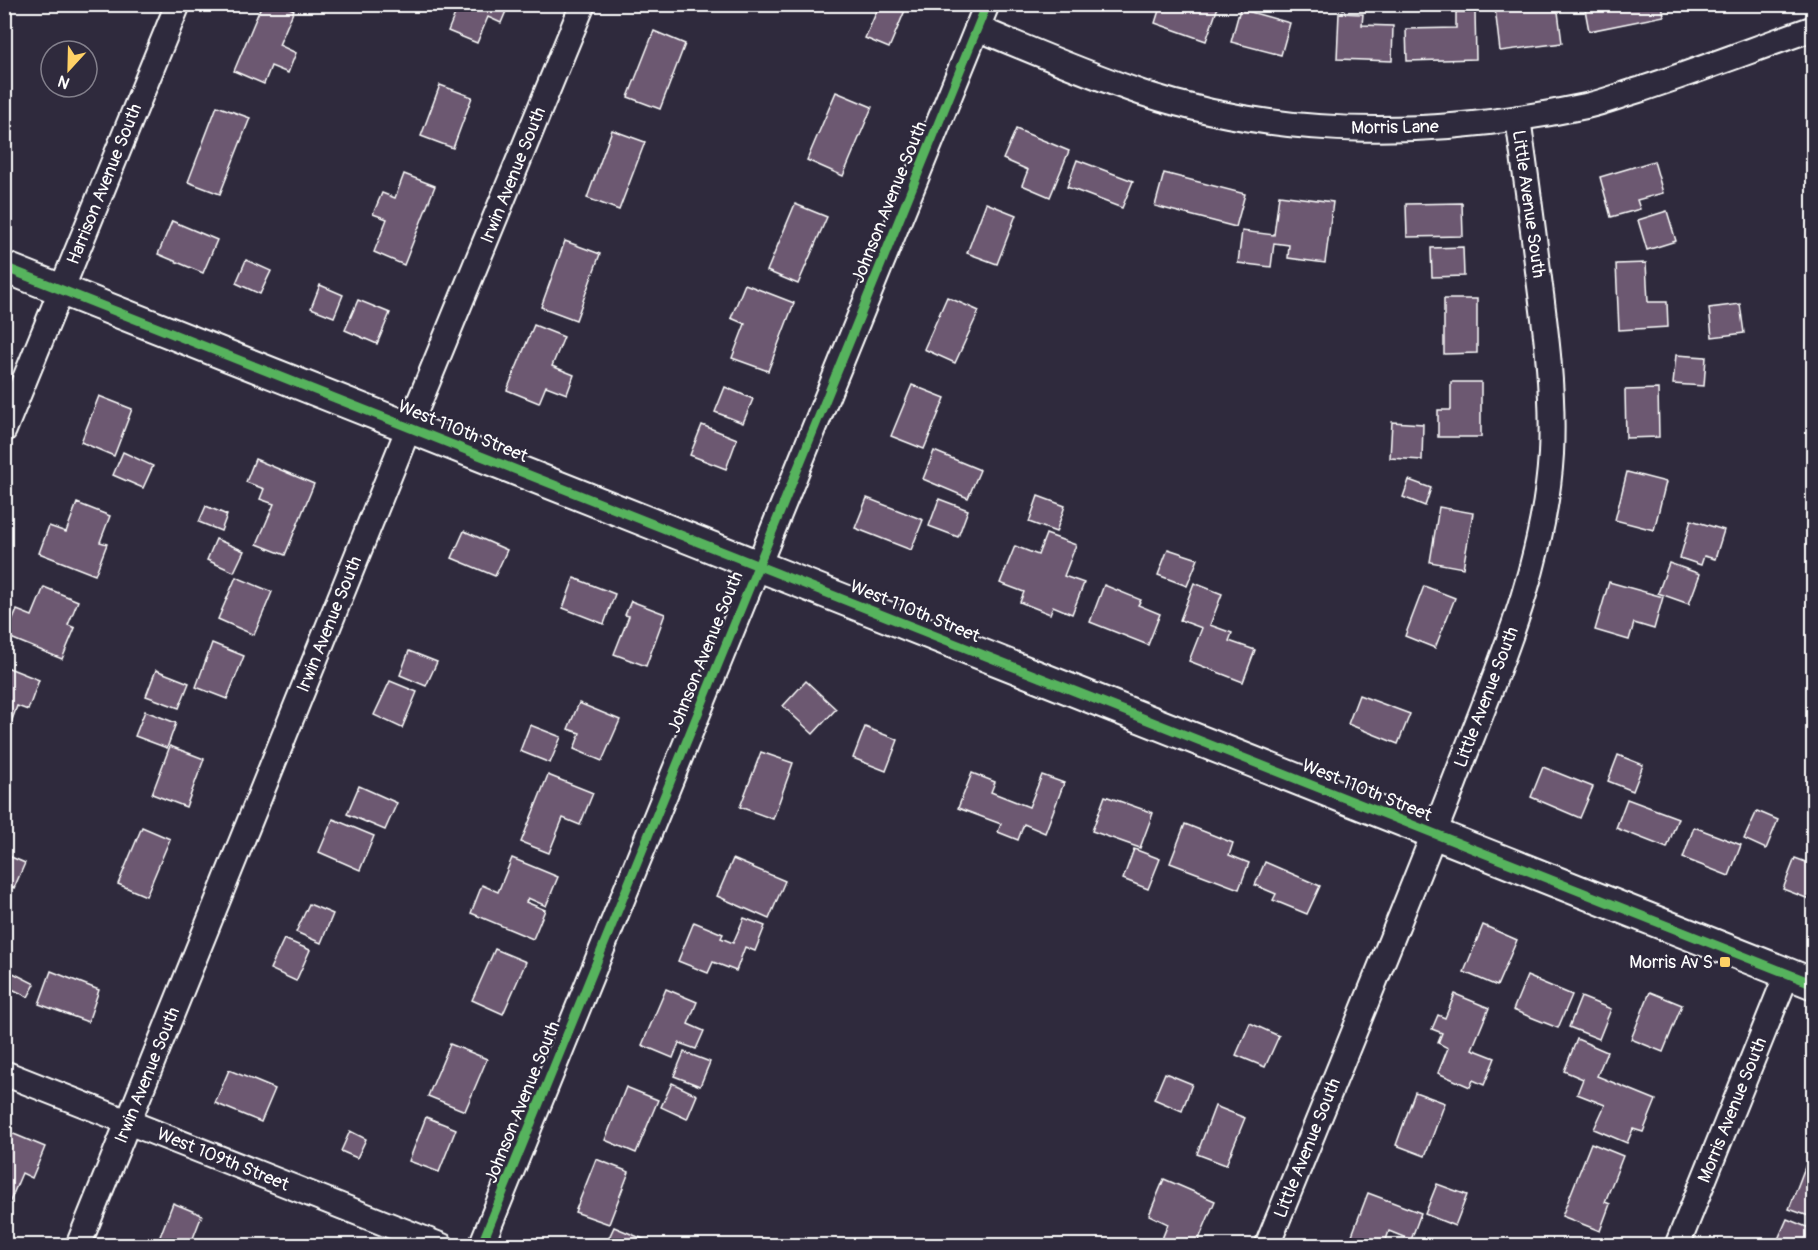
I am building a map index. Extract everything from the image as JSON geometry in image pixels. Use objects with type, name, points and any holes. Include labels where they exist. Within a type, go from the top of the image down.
[{"type":"street","name":"Harrison Avenue South","points":[[4,430],[178,4]]},
{"type":"street","name":"Irwin Avenue South","points":[[78,1245],[409,427],[584,4]]},
{"type":"street","name":"Johnson Avenue South","points":[[481,1245],[987,4]]},
{"type":"street","name":"Morris Lane","points":[[977,28],[1060,63],[1144,94],[1232,116],[1321,128],[1409,130],[1499,122],[1588,106],[1674,79],[1814,28]]},
{"type":"street","name":"Little Avenue South","points":[[1267,1245],[1433,834],[1525,597],[1541,527],[1551,455],[1551,383],[1518,118]]},
{"type":"street","name":"West 110th Street","points":[[4,267],[1800,979]]},
{"type":"street","name":"Morris Avenue South","points":[[1677,1245],[1800,979]]},
{"type":"street","name":"West 109th Street","points":[[4,1073],[442,1245]]},
{"type":"building","points":[[262,4],[280,4],[294,10],[279,45],[296,53],[288,73],[271,66],[264,84],[234,71]]},
{"type":"building","points":[[459,4],[509,4],[501,23],[488,17],[477,43],[448,31]]},
{"type":"building","points":[[880,4],[898,4],[906,8],[889,48],[865,38]]},
{"type":"building","points":[[1161,4],[1219,4],[1206,41],[1155,23]]},
{"type":"building","points":[[1322,4],[1345,4],[1344,9]]},
{"type":"building","points":[[1522,4],[1557,4],[1562,43],[1500,51],[1495,8]]},
{"type":"building","points":[[1584,4],[1662,4],[1664,16],[1589,31]]},
{"type":"building","points":[[1240,9],[1290,23],[1281,55],[1231,42]]},
{"type":"building","points":[[1456,12],[1475,12],[1476,59],[1407,61],[1406,29],[1456,28]]},
{"type":"building","points":[[1339,13],[1363,14],[1362,25],[1393,26],[1392,61],[1337,59]]},
{"type":"building","points":[[654,31],[685,44],[660,109],[628,97]]},
{"type":"building","points":[[440,85],[472,97],[453,148],[421,136]]},
{"type":"building","points":[[836,92],[872,107],[843,176],[807,160]]},
{"type":"building","points":[[217,106],[250,118],[220,194],[188,182]]},
{"type":"building","points":[[1016,129],[1069,151],[1050,197],[1022,185],[1028,170],[1003,159]]},
{"type":"building","points":[[612,130],[645,142],[619,210],[587,198]]},
{"type":"building","points":[[1077,160],[1133,181],[1122,208],[1067,187]]},
{"type":"building","points":[[1654,161],[1663,193],[1637,200],[1640,209],[1611,217],[1600,177]]},
{"type":"building","points":[[1164,173],[1245,194],[1236,227],[1155,206]]},
{"type":"building","points":[[404,174],[435,186],[404,265],[374,252],[387,219],[373,214],[382,193],[395,198]]},
{"type":"building","points":[[1279,195],[1333,202],[1325,263],[1288,258],[1289,245],[1274,243],[1271,267],[1238,263],[1242,231],[1274,235]]},
{"type":"building","points":[[986,203],[1016,215],[997,264],[967,253]]},
{"type":"building","points":[[1462,203],[1463,236],[1407,237],[1406,204]]},
{"type":"building","points":[[795,204],[827,217],[798,284],[767,271]]},
{"type":"building","points":[[1667,211],[1676,241],[1647,250],[1638,220]]},
{"type":"building","points":[[172,221],[217,240],[203,273],[158,254]]},
{"type":"building","points":[[565,241],[600,254],[576,320],[541,307]]},
{"type":"building","points":[[1463,247],[1464,276],[1432,277],[1431,248]]},
{"type":"building","points":[[246,260],[271,271],[260,294],[236,283]]},
{"type":"building","points":[[1646,263],[1648,302],[1667,302],[1668,327],[1619,330],[1616,264]]},
{"type":"building","points":[[745,284],[794,303],[768,371],[732,358],[745,324],[731,318]]},
{"type":"building","points":[[320,285],[343,295],[334,317],[311,308]]},
{"type":"building","points":[[947,297],[979,311],[955,363],[924,349]]},
{"type":"building","points":[[1444,299],[1477,299],[1477,353],[1444,354]]},
{"type":"building","points":[[358,300],[390,313],[377,344],[345,330]]},
{"type":"building","points":[[1740,304],[1744,333],[1712,337],[1709,308]]},
{"type":"building","points":[[534,325],[564,337],[552,366],[574,375],[567,394],[546,386],[539,403],[507,390]]},
{"type":"building","points":[[1676,355],[1706,357],[1704,386],[1673,384]]},
{"type":"building","points":[[1451,382],[1481,382],[1481,437],[1438,437],[1438,410],[1451,410]]},
{"type":"building","points":[[912,385],[945,398],[924,449],[891,436]]},
{"type":"building","points":[[725,387],[753,399],[743,423],[715,412]]},
{"type":"building","points":[[1658,389],[1659,437],[1626,438],[1625,390]]},
{"type":"building","points":[[99,396],[132,409],[114,456],[81,442]]},
{"type":"building","points":[[1392,422],[1423,424],[1422,460],[1390,458]]},
{"type":"building","points":[[702,425],[737,439],[726,469],[690,455]]},
{"type":"building","points":[[934,451],[980,470],[968,498],[923,479]]},
{"type":"building","points":[[123,452],[153,466],[143,488],[113,475]]},
{"type":"building","points":[[255,459],[314,484],[285,555],[257,544],[274,504],[260,499],[264,489],[246,482]]},
{"type":"building","points":[[1627,472],[1666,482],[1654,530],[1615,520]]},
{"type":"building","points":[[1409,480],[1431,488],[1425,506],[1403,497]]},
{"type":"building","points":[[1038,496],[1065,506],[1056,532],[1029,522]]},
{"type":"building","points":[[867,498],[923,520],[911,550],[855,528]]},
{"type":"building","points":[[939,499],[968,510],[958,537],[929,526]]},
{"type":"building","points":[[77,503],[110,516],[100,542],[107,544],[95,575],[39,553],[49,526],[66,532]]},
{"type":"building","points":[[206,506],[227,515],[221,531],[199,522]]},
{"type":"building","points":[[1439,507],[1473,513],[1463,568],[1430,562]]},
{"type":"building","points":[[1691,520],[1724,530],[1715,559],[1704,556],[1701,565],[1680,558]]},
{"type":"building","points":[[464,531],[507,550],[495,576],[452,558]]},
{"type":"building","points":[[1046,534],[1076,545],[1064,576],[1084,583],[1072,614],[1053,606],[1050,614],[1020,602],[1024,592],[1000,583],[1015,546],[1038,555]]},
{"type":"building","points":[[216,539],[244,551],[234,572],[207,560]]},
{"type":"building","points":[[1168,549],[1198,559],[1187,586],[1158,575]]},
{"type":"building","points":[[1669,563],[1700,574],[1689,604],[1658,593]]},
{"type":"building","points":[[236,577],[272,592],[254,635],[218,619]]},
{"type":"building","points":[[574,578],[615,594],[604,624],[563,608]]},
{"type":"building","points":[[1609,582],[1663,597],[1654,629],[1634,623],[1629,640],[1595,630]]},
{"type":"building","points":[[1194,583],[1222,594],[1210,625],[1232,633],[1229,641],[1255,650],[1243,682],[1189,661],[1202,628],[1180,620]]},
{"type":"building","points":[[1104,585],[1141,600],[1138,605],[1160,614],[1148,645],[1090,622]]},
{"type":"building","points":[[1424,586],[1455,598],[1435,648],[1405,636]]},
{"type":"building","points":[[44,587],[78,601],[68,625],[75,628],[62,659],[6,636],[17,610],[32,616]]},
{"type":"building","points":[[631,601],[665,614],[646,666],[614,654],[629,616],[625,615]]},
{"type":"building","points":[[212,643],[244,656],[227,699],[196,687]]},
{"type":"building","points":[[409,651],[437,662],[426,686],[400,675]]},
{"type":"building","points":[[4,666],[39,680],[28,710],[17,706],[8,731],[4,730]]},
{"type":"building","points":[[156,670],[189,683],[179,708],[146,696]]},
{"type":"building","points":[[390,681],[417,692],[402,728],[374,715]]},
{"type":"building","points":[[806,681],[836,709],[813,734],[783,706]]},
{"type":"building","points":[[1359,695],[1410,714],[1398,744],[1348,724]]},
{"type":"building","points":[[579,703],[620,720],[602,761],[574,749],[580,733],[568,729]]},
{"type":"building","points":[[145,711],[176,723],[167,748],[135,736]]},
{"type":"building","points":[[530,725],[561,737],[550,763],[520,751]]},
{"type":"building","points":[[865,727],[898,740],[886,771],[853,758]]},
{"type":"building","points":[[170,746],[204,759],[186,807],[152,794]]},
{"type":"building","points":[[761,752],[793,763],[773,819],[740,807]]},
{"type":"building","points":[[1618,755],[1643,765],[1633,791],[1608,781]]},
{"type":"building","points":[[1543,767],[1593,787],[1580,818],[1531,797]]},
{"type":"building","points":[[972,773],[995,782],[991,792],[1029,807],[1042,775],[1064,783],[1045,833],[1024,824],[1018,840],[998,832],[1001,824],[958,808]]},
{"type":"building","points":[[548,775],[593,793],[580,825],[563,818],[549,853],[521,842]]},
{"type":"building","points":[[359,786],[397,803],[385,830],[347,814]]},
{"type":"building","points":[[1105,796],[1153,813],[1140,848],[1092,831]]},
{"type":"building","points":[[1627,799],[1678,818],[1667,848],[1616,828]]},
{"type":"building","points":[[1757,811],[1778,820],[1766,849],[1744,839]]},
{"type":"building","points":[[333,819],[374,836],[360,870],[319,852]]},
{"type":"building","points":[[1185,824],[1233,843],[1229,855],[1249,863],[1239,889],[1170,863]]},
{"type":"building","points":[[142,827],[170,839],[146,896],[118,884]]},
{"type":"building","points":[[1694,827],[1741,845],[1729,876],[1683,858]]},
{"type":"building","points":[[1134,849],[1160,859],[1148,889],[1123,879]]},
{"type":"building","points":[[4,854],[25,863],[14,888],[4,884]]},
{"type":"building","points":[[512,858],[558,877],[546,906],[528,898],[526,902],[545,910],[533,939],[471,913],[482,885],[498,892]]},
{"type":"building","points":[[1795,858],[1814,865],[1814,901],[1783,889]]},
{"type":"building","points":[[733,859],[785,881],[769,919],[717,896]]},
{"type":"building","points":[[1265,862],[1320,886],[1307,914],[1273,900],[1276,894],[1255,885]]},
{"type":"building","points":[[309,904],[333,914],[321,943],[296,932]]},
{"type":"building","points":[[744,918],[765,926],[755,951],[745,947],[736,971],[713,962],[708,973],[678,961],[694,922],[723,934],[721,938],[733,943]]},
{"type":"building","points":[[1483,925],[1517,940],[1497,986],[1464,972]]},
{"type":"building","points":[[284,939],[310,950],[296,981],[270,969]]},
{"type":"building","points":[[495,949],[526,962],[503,1014],[472,1000]]},
{"type":"building","points":[[5,969],[35,984],[28,997],[4,985]]},
{"type":"building","points":[[51,971],[99,990],[88,1022],[39,1004]]},
{"type":"building","points":[[1527,976],[1572,995],[1558,1028],[1513,1010]]},
{"type":"building","points":[[666,989],[697,1002],[688,1024],[704,1031],[696,1049],[679,1043],[673,1058],[642,1045]]},
{"type":"building","points":[[1650,992],[1682,1005],[1663,1052],[1631,1039]]},
{"type":"building","points":[[1455,994],[1489,1008],[1472,1049],[1495,1058],[1484,1085],[1473,1080],[1470,1087],[1438,1073],[1448,1048],[1438,1043],[1442,1033],[1432,1029],[1438,1015],[1445,1018]]},
{"type":"building","points":[[1581,997],[1611,1009],[1599,1039],[1569,1027]]},
{"type":"building","points":[[1250,1023],[1279,1036],[1265,1067],[1236,1055]]},
{"type":"building","points":[[1577,1039],[1607,1052],[1597,1076],[1656,1100],[1643,1132],[1633,1129],[1627,1143],[1594,1129],[1605,1105],[1577,1094],[1583,1079],[1564,1071]]},
{"type":"building","points":[[450,1044],[487,1059],[465,1111],[428,1096]]},
{"type":"building","points":[[684,1052],[710,1062],[700,1086],[674,1076]]},
{"type":"building","points":[[229,1070],[275,1089],[261,1122],[215,1103]]},
{"type":"building","points":[[1165,1073],[1192,1084],[1182,1111],[1154,1099]]},
{"type":"building","points":[[672,1083],[697,1095],[687,1119],[661,1107]]},
{"type":"building","points":[[626,1087],[658,1100],[636,1153],[605,1140]]},
{"type":"building","points":[[1415,1092],[1445,1103],[1425,1156],[1396,1145]]},
{"type":"building","points":[[1215,1106],[1245,1118],[1226,1165],[1197,1154]]},
{"type":"building","points":[[426,1117],[456,1129],[439,1172],[409,1161]]},
{"type":"building","points":[[4,1130],[45,1147],[32,1178],[22,1173],[6,1211],[4,1210]]},
{"type":"building","points":[[350,1131],[366,1139],[357,1158],[341,1151]]},
{"type":"building","points":[[1591,1143],[1623,1156],[1605,1202],[1610,1204],[1600,1231],[1562,1216]]},
{"type":"building","points":[[596,1159],[629,1172],[609,1224],[575,1212]]},
{"type":"building","points":[[1807,1162],[1814,1164],[1814,1218],[1789,1209]]},
{"type":"building","points":[[1164,1179],[1215,1201],[1196,1246],[1159,1246],[1168,1224],[1149,1215]]},
{"type":"building","points":[[1437,1184],[1467,1195],[1455,1226],[1425,1214]]},
{"type":"building","points":[[1368,1193],[1421,1213],[1411,1240],[1389,1231],[1384,1246],[1379,1246],[1352,1235]]},
{"type":"building","points":[[173,1203],[202,1215],[190,1246],[177,1246],[159,1239]]},
{"type":"building","points":[[1787,1219],[1814,1230],[1812,1246],[1775,1246]]},
{"type":"building","points":[[614,1227],[648,1241],[646,1246],[606,1244]]},
{"type":"cycle path","points":[[481,1246],[987,4]]},
{"type":"cycle path","points":[[4,267],[1814,984]]},
{"type":"place","name":"Morris Av S","points":[[1725,962]]}]
